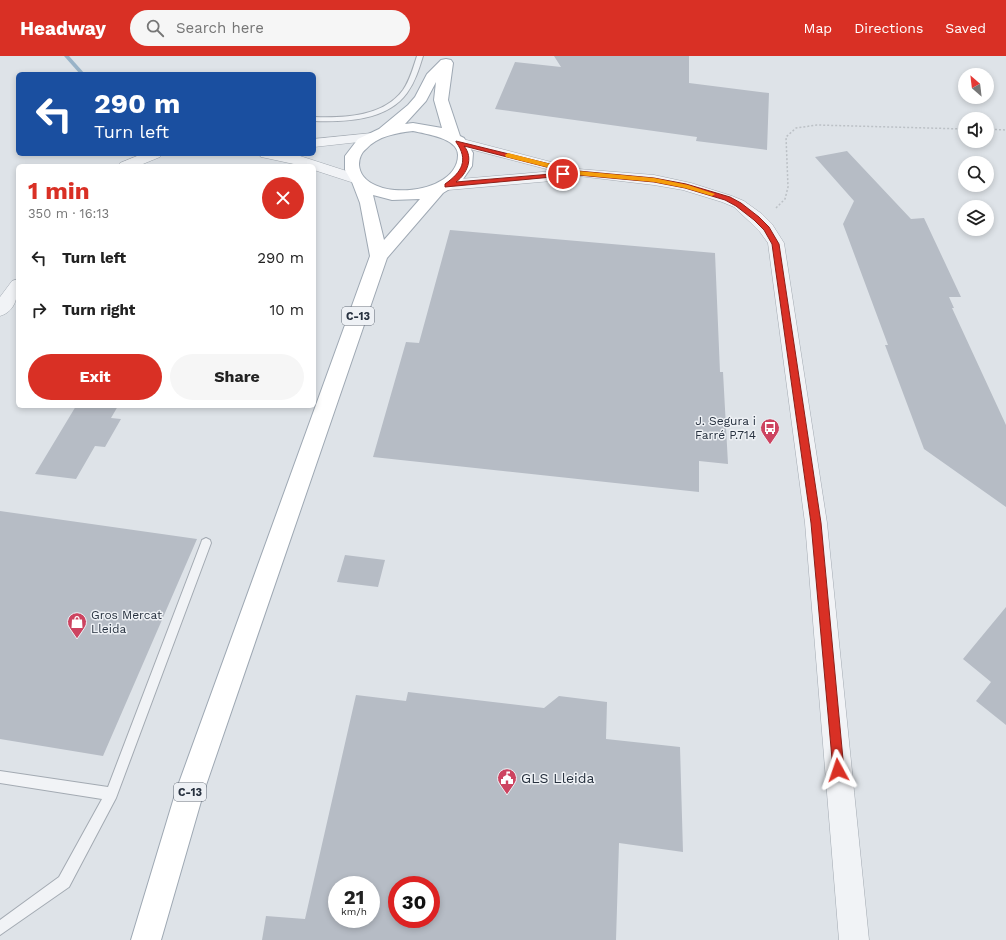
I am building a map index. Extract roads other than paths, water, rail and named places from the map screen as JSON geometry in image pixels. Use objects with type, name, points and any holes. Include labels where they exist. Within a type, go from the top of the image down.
[{"type":"main road","name":"C-13","points":[[379,256],[368,203],[359,181],[352,171],[351,161],[354,152],[362,144],[398,122],[413,108],[422,98],[432,77],[447,60]]},
{"type":"main road","name":"C-13","points":[[146,940],[190,790],[379,256],[442,188],[456,179],[466,164],[464,149],[456,140],[442,102],[441,95],[447,60]]},
{"type":"main road","name":"C-13","points":[[376,135],[390,130],[413,127],[435,130],[456,140]]},
{"type":"main road","points":[[359,181],[372,189],[386,194],[403,196],[421,195],[442,188]]},
{"type":"street","points":[[316,143],[376,135]]},
{"type":"street","points":[[456,140],[578,173],[654,180],[686,186],[727,198],[739,204],[756,218],[766,228],[776,244],[816,523],[854,940]]},
{"type":"street","points":[[130,164],[150,156]]},
{"type":"street","points":[[277,156],[300,160],[311,164]]},
{"type":"street","points":[[316,166],[359,181]]},
{"type":"street","points":[[442,188],[578,173]]},
{"type":"street","points":[[0,310],[16,288]]},
{"type":"lane","points":[[316,119],[341,119],[361,116],[392,103],[407,89],[420,56]]},
{"type":"lane","points":[[0,928],[64,882],[112,794],[206,543]]},
{"type":"lane","points":[[0,777],[112,794]]},
{"type":"waterway","points":[[66,56],[81,72]]},
{"type":"place","name":"J. Segura i Farré P.714","points":[[770,445]]},
{"type":"place","name":"Gros Mercat Lleida","points":[[77,639]]},
{"type":"place","name":"GLS Lleida","points":[[507,795]]}]
